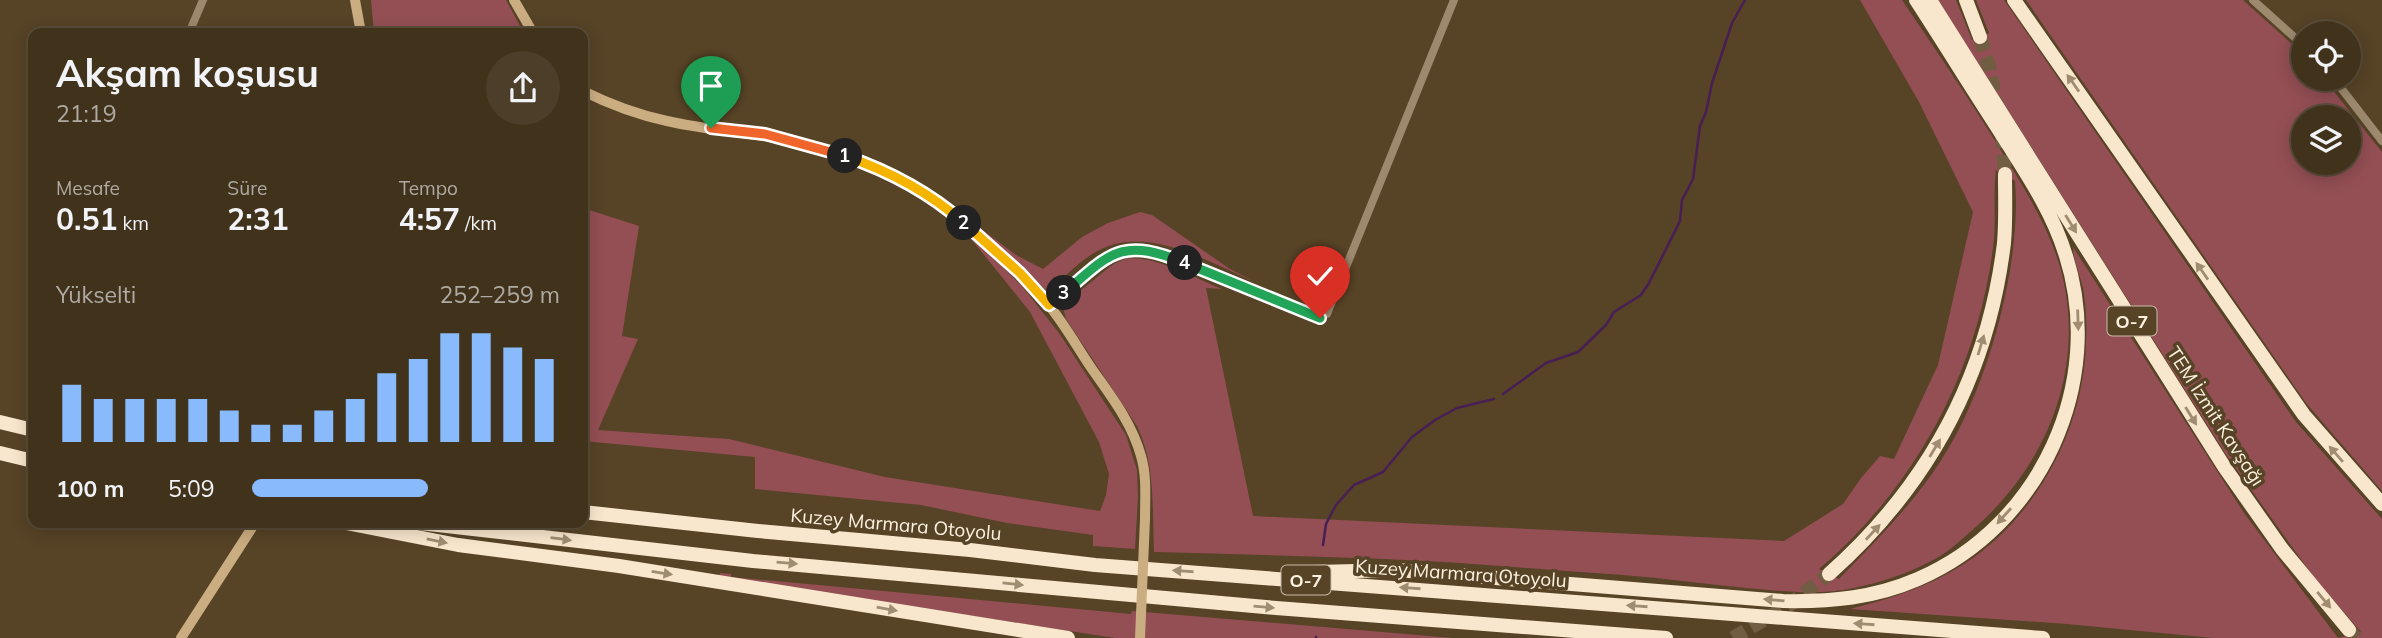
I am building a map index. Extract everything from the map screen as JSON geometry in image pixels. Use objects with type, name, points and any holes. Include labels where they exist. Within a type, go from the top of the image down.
[{"type":"highway","points":[[1238,575],[1397,570],[1820,602],[1851,599],[1920,578],[1955,558],[1999,522],[2044,465],[2064,418],[2073,393],[2077,368],[2078,313],[2066,257],[2038,192],[1916,0]]},
{"type":"highway","name":"TEM İzmit Kavşağı","points":[[1930,0],[2225,468],[2282,550],[2349,630]]},
{"type":"highway","points":[[1966,0],[1980,37]]},
{"type":"highway","points":[[2014,0],[2304,415],[2382,505]]},
{"type":"highway","points":[[1829,574],[1883,521],[1910,486],[1956,409],[1979,352],[1999,275],[2004,240],[2005,174]]},
{"type":"highway","points":[[0,422],[28,429]]},
{"type":"highway","points":[[0,453],[28,460]]},
{"type":"highway","name":"Kuzey Marmara Otoyolu","points":[[588,513],[1095,565],[2036,637]]},
{"type":"highway","points":[[371,528],[458,545],[579,560],[1068,638]]},
{"type":"highway","name":"O-7","points":[[465,528],[741,559],[1028,586],[1666,638]]},
{"type":"street","points":[[191,28],[203,0]]},
{"type":"street","points":[[355,0],[360,28]]},
{"type":"street","points":[[514,0],[530,28]]},
{"type":"street","points":[[1049,305],[1102,260],[1118,252],[1135,249],[1168,256],[1315,318],[1327,314],[1454,0]]},
{"type":"street","points":[[2253,0],[2291,34]]},
{"type":"street","points":[[2342,91],[2382,141]]},
{"type":"street","points":[[588,93],[642,115],[667,121],[765,134],[795,141],[881,170],[930,197],[953,214],[1020,273],[1049,305],[1133,433],[1142,457],[1145,519],[1140,638]]},
{"type":"street","points":[[181,638],[252,528]]},
{"type":"shaded area","points":[[371,0],[506,0],[521,28],[374,28]]},
{"type":"shaded area","points":[[1860,0],[1902,0],[1942,59],[1993,137],[2038,214],[2052,243],[2062,274],[2068,311],[2068,347],[2063,382],[2053,416],[2038,449],[2019,479],[1996,507],[1940,556],[1906,573],[1875,583],[1814,592],[1445,562],[1154,552],[1152,488],[1143,441],[1137,426],[1066,319],[1064,311],[1075,295],[1105,270],[1122,260],[1132,258],[1172,267],[1222,289],[1206,288],[1253,516],[1784,541],[1843,504],[1880,456],[1894,459],[1938,365],[1973,212],[1919,102]],"holes":[[[1996,170],[2015,181],[2016,214],[2007,288],[1998,326],[1973,400],[1957,433],[1929,478],[1892,523],[1839,579],[1819,569],[1854,536],[1886,500],[1914,462],[1938,421],[1958,378],[1975,333],[1986,287],[1994,239]]]},
{"type":"shaded area","points":[[1938,0],[1956,0],[1972,40],[1989,33],[1976,0],[2004,0],[2296,422],[2382,519],[2382,638],[2338,638],[2361,632],[2315,579],[2227,456]]},
{"type":"shaded area","points":[[2026,0],[2243,0],[2291,43],[2291,91],[2334,91],[2345,105],[2291,105],[2291,175],[2361,175],[2361,126],[2382,152],[2382,491],[2306,403]]},
{"type":"shaded area","points":[[588,210],[639,226],[622,336],[638,339],[598,430],[729,439],[885,477],[1100,511],[1109,474],[1099,442],[1030,312],[964,230],[1021,285],[1059,333],[1126,435],[1137,470],[1135,549],[1093,546],[1093,535],[1007,523],[921,505],[755,489],[755,457],[588,441]]},
{"type":"shaded area","points":[[1140,212],[1152,215],[1230,269],[1253,281],[1175,248],[1133,241],[1113,244],[1094,253],[1048,292],[980,228],[1016,255],[1043,269],[1082,237],[1108,223]]},
{"type":"shaded area","points":[[2073,247],[2244,513],[2338,638],[2213,638],[2067,624],[1850,609],[1909,591],[1964,564],[2014,522],[2052,468],[2066,438],[2083,374],[2086,308]]},
{"type":"shaded area","points":[[720,573],[731,574],[731,577],[1131,614],[1132,611],[1453,638],[1115,638],[713,576],[719,576]]},
{"type":"waterway","points":[[1503,394],[1546,363],[1578,352],[1606,325],[1614,312],[1641,295],[1649,283],[1680,221],[1682,200],[1693,179],[1700,126],[1712,83],[1732,23],[1745,0]]},
{"type":"waterway","points":[[1323,545],[1326,524],[1336,505],[1354,485],[1383,472],[1412,437],[1435,420],[1457,408],[1494,399]]},
{"type":"tunnel","points":[[1980,37],[1997,107]]},
{"type":"tunnel","points":[[2002,134],[2005,174]]},
{"type":"tunnel","points":[[1733,638],[1789,605],[1829,574]]},
{"type":"tunnel","points":[[2349,630],[2356,638]]},
{"type":"route","points":[[711,128],[765,134],[822,148],[906,182],[953,214],[1020,273],[1049,305],[1102,260],[1118,252],[1135,249],[1168,256],[1320,318]]}]
